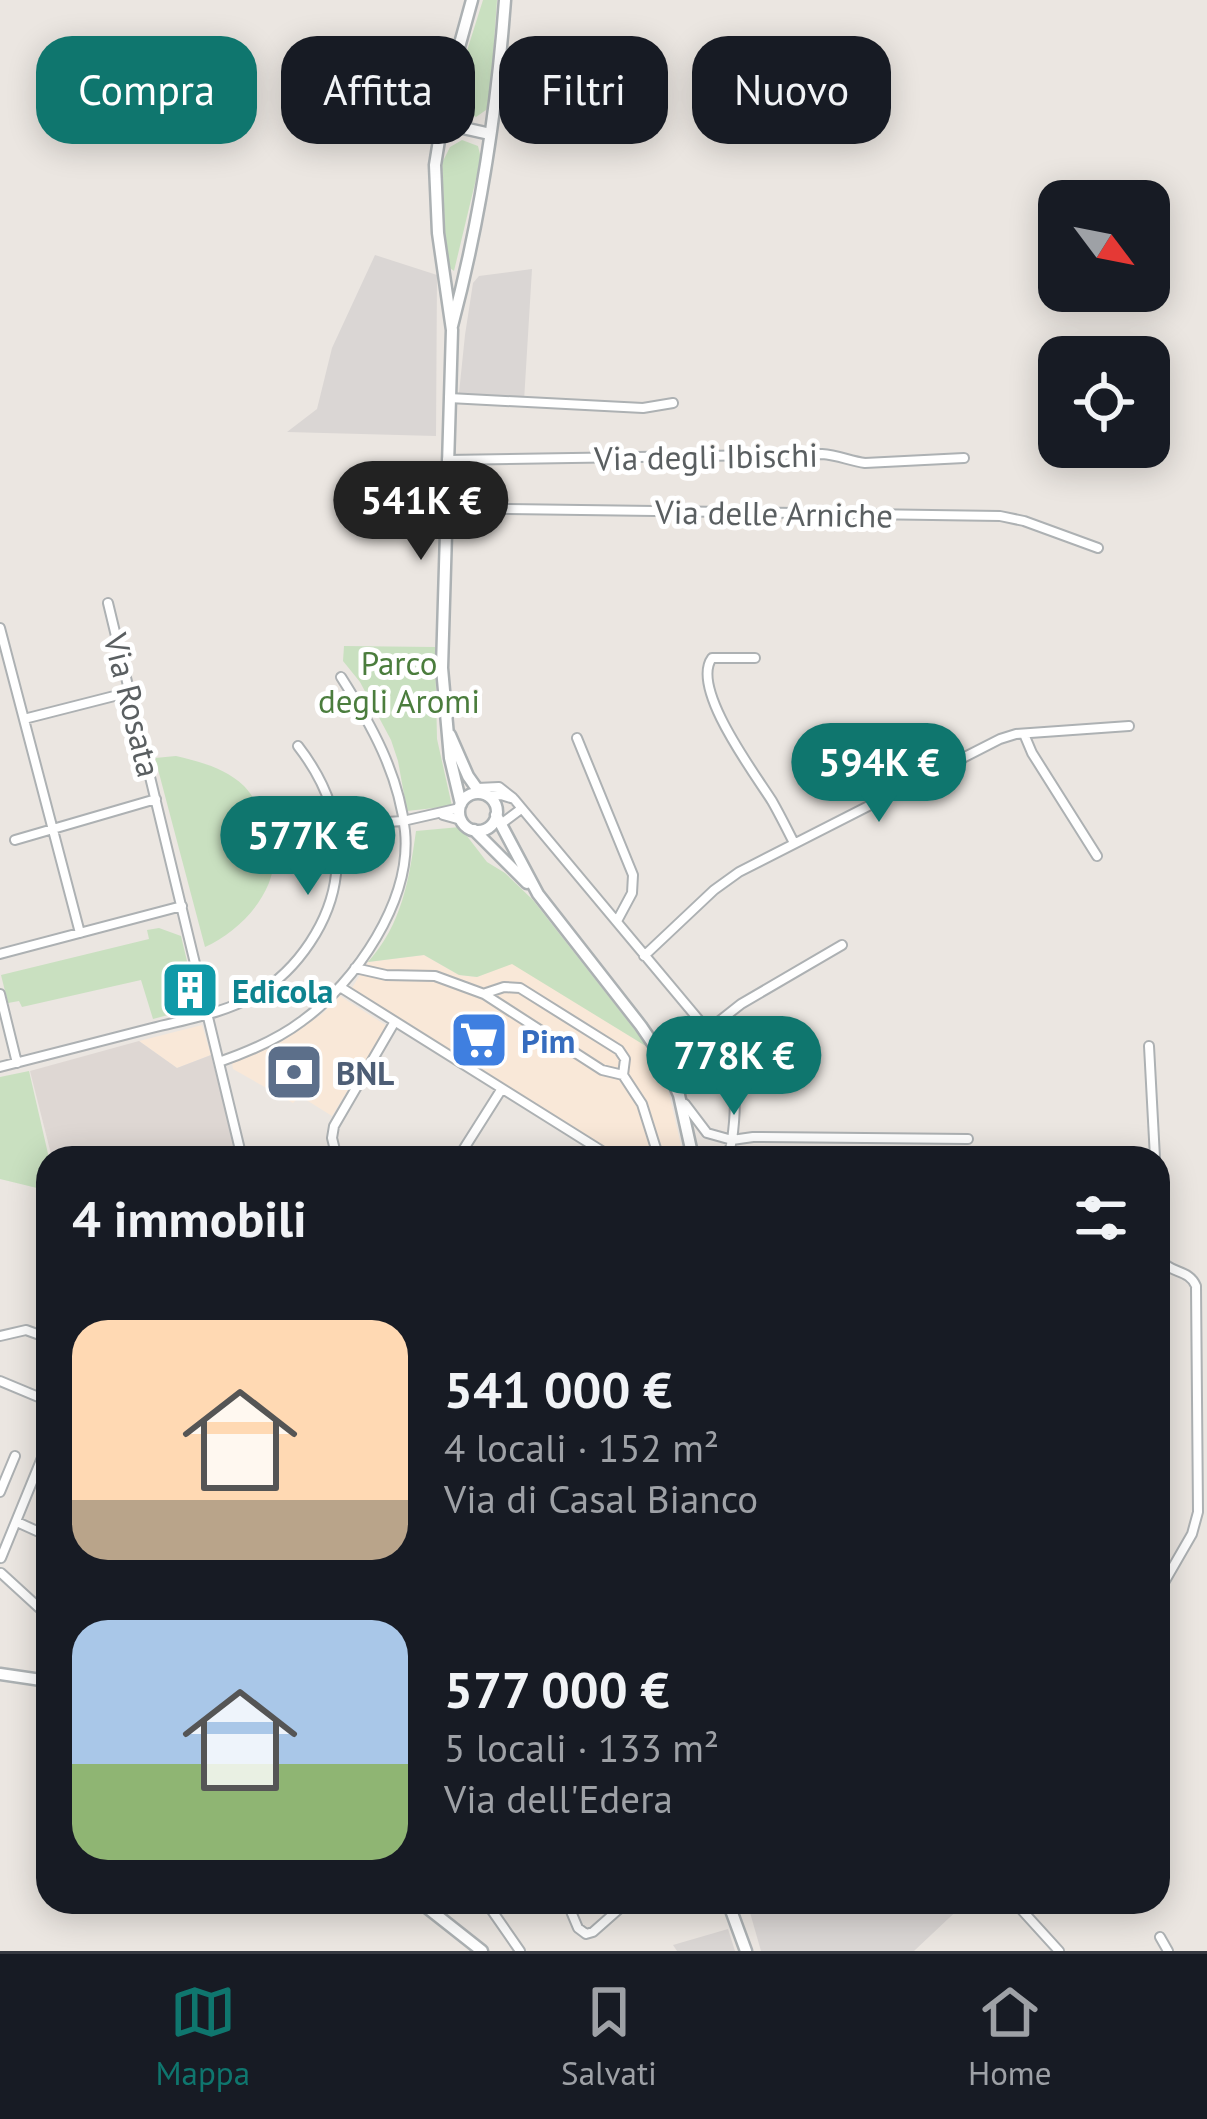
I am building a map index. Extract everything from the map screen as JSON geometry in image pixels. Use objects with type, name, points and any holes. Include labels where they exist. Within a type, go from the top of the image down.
[{"type":"main road","points":[[462,36],[472,0]]},
{"type":"main road","points":[[505,0],[490,134],[452,330],[442,668],[453,775],[461,811],[474,830],[538,894],[652,1041],[679,1095],[690,1146]]},
{"type":"main road","points":[[475,131],[490,134]]},
{"type":"main road","points":[[438,144],[438,233],[452,330]]},
{"type":"main road","points":[[447,727],[464,767],[495,804],[498,819],[538,894]]},
{"type":"main road","points":[[461,811],[471,794],[481,792]]},
{"type":"main road","points":[[474,830],[498,819]]},
{"type":"main road","points":[[0,1674],[36,1679]]},
{"type":"main road","points":[[436,1914],[482,1951]]},
{"type":"main road","points":[[735,1914],[746,1951]]},
{"type":"street","points":[[449,398],[643,408],[674,403]]},
{"type":"street","name":"Via degli Ibischi","points":[[447,460],[822,454],[865,463],[964,458]]},
{"type":"street","name":"Via delle Arniche","points":[[446,508],[1003,516],[1098,548]]},
{"type":"street","name":"Via Rosata","points":[[109,603],[239,1146]]},
{"type":"street","points":[[0,628],[80,933]]},
{"type":"street","points":[[755,658],[712,658],[706,666],[707,678],[732,743],[794,843]]},
{"type":"street","points":[[219,1063],[284,1033],[340,987],[382,925],[399,884],[403,821],[392,775],[369,722],[341,677]]},
{"type":"street","points":[[24,719],[130,692]]},
{"type":"street","points":[[644,956],[728,878],[1000,739],[1129,726]]},
{"type":"street","points":[[1024,734],[1031,753],[1097,856]]},
{"type":"street","points":[[577,738],[633,875],[632,893],[617,921]]},
{"type":"street","points":[[0,1067],[207,1014],[243,1001],[286,971],[309,943],[334,889],[337,826],[323,784],[298,746]]},
{"type":"street","points":[[481,792],[514,800],[722,1049],[736,1096],[731,1146]]},
{"type":"street","points":[[15,840],[156,799]]},
{"type":"street","points":[[498,819],[521,809]]},
{"type":"street","points":[[337,826],[461,811]]},
{"type":"street","points":[[0,954],[182,906]]},
{"type":"street","points":[[708,1030],[744,1002],[842,945]]},
{"type":"street","points":[[355,968],[386,975],[435,976],[484,994],[602,1070],[623,1075]]},
{"type":"street","points":[[484,994],[509,986],[525,991],[620,1051],[625,1059],[623,1075],[642,1104],[655,1146]]},
{"type":"street","points":[[340,987],[593,1146]]},
{"type":"street","points":[[0,994],[17,1063]]},
{"type":"street","points":[[334,1146],[336,1121],[394,1023]]},
{"type":"street","points":[[1148,1046],[1154,1146]]},
{"type":"street","points":[[466,1146],[501,1090]]},
{"type":"street","points":[[679,1095],[705,1131],[732,1140],[968,1139]]},
{"type":"street","points":[[1170,1266],[1188,1274],[1196,1286],[1198,1512],[1192,1534],[1170,1572]]},
{"type":"street","points":[[0,1336],[26,1330],[36,1334]]},
{"type":"street","points":[[0,1381],[36,1396]]},
{"type":"street","points":[[0,1492],[15,1456]]},
{"type":"street","points":[[36,1484],[0,1558],[5,1567],[0,1573],[36,1605]]},
{"type":"street","points":[[17,1522],[36,1531]]},
{"type":"street","points":[[494,1914],[520,1951]]},
{"type":"street","points":[[572,1914],[586,1934],[613,1914]]},
{"type":"street","points":[[1028,1914],[1059,1951]]},
{"type":"street","points":[[1160,1937],[1168,1951]]},
{"type":"shaded area","points":[[375,255],[437,275],[436,436],[287,432],[317,409],[332,348]]},
{"type":"shaded area","points":[[532,269],[524,401],[462,395],[473,283],[479,276]]},
{"type":"shaded area","points":[[424,955],[459,975],[477,977],[512,963],[649,1048],[667,1085],[681,1146],[599,1146],[350,991],[368,962]]},
{"type":"shaded area","points":[[340,996],[387,1026],[332,1116],[300,1096],[293,1103],[233,1069],[232,1063],[275,1046]]},
{"type":"shaded area","points":[[202,1025],[211,1055],[177,1068],[139,1041]]},
{"type":"shaded area","points":[[139,1041],[177,1068],[211,1055],[234,1146],[49,1146],[30,1071]]},
{"type":"shaded area","points":[[750,1914],[953,1914],[914,1951],[761,1951]]},
{"type":"shaded area","points":[[728,1929],[735,1951],[677,1951],[673,1945]]},
{"type":"green space","points":[[483,0],[497,0],[490,101],[476,117],[475,36]]},
{"type":"green space","points":[[473,144],[481,158],[454,271],[446,254],[442,163],[450,147]]},
{"type":"green space","name":"Parco degli Aromi","points":[[344,646],[435,647],[437,739],[452,806],[407,811],[391,740],[360,682],[343,661]]},
{"type":"green space","points":[[176,756],[221,770],[244,786],[259,810],[273,850],[269,883],[253,910],[205,947],[155,758]]},
{"type":"green space","points":[[460,827],[487,862],[533,900],[649,1048],[512,964],[477,977],[459,975],[424,955],[368,962],[396,917],[416,831]]},
{"type":"green space","points":[[159,928],[181,936],[192,982],[184,986],[187,998],[195,997],[198,1007],[153,1019],[141,980],[22,1007],[19,1001],[8,1003],[1,975],[149,939],[147,930]]},
{"type":"green space","points":[[29,1071],[46,1146],[36,1146],[36,1188],[0,1179],[0,1077]]},
{"type":"place","name":"Edicola","points":[[190,990]]},
{"type":"place","name":"Pim","points":[[479,1040]]},
{"type":"place","name":"BNL","points":[[294,1072]]}]
